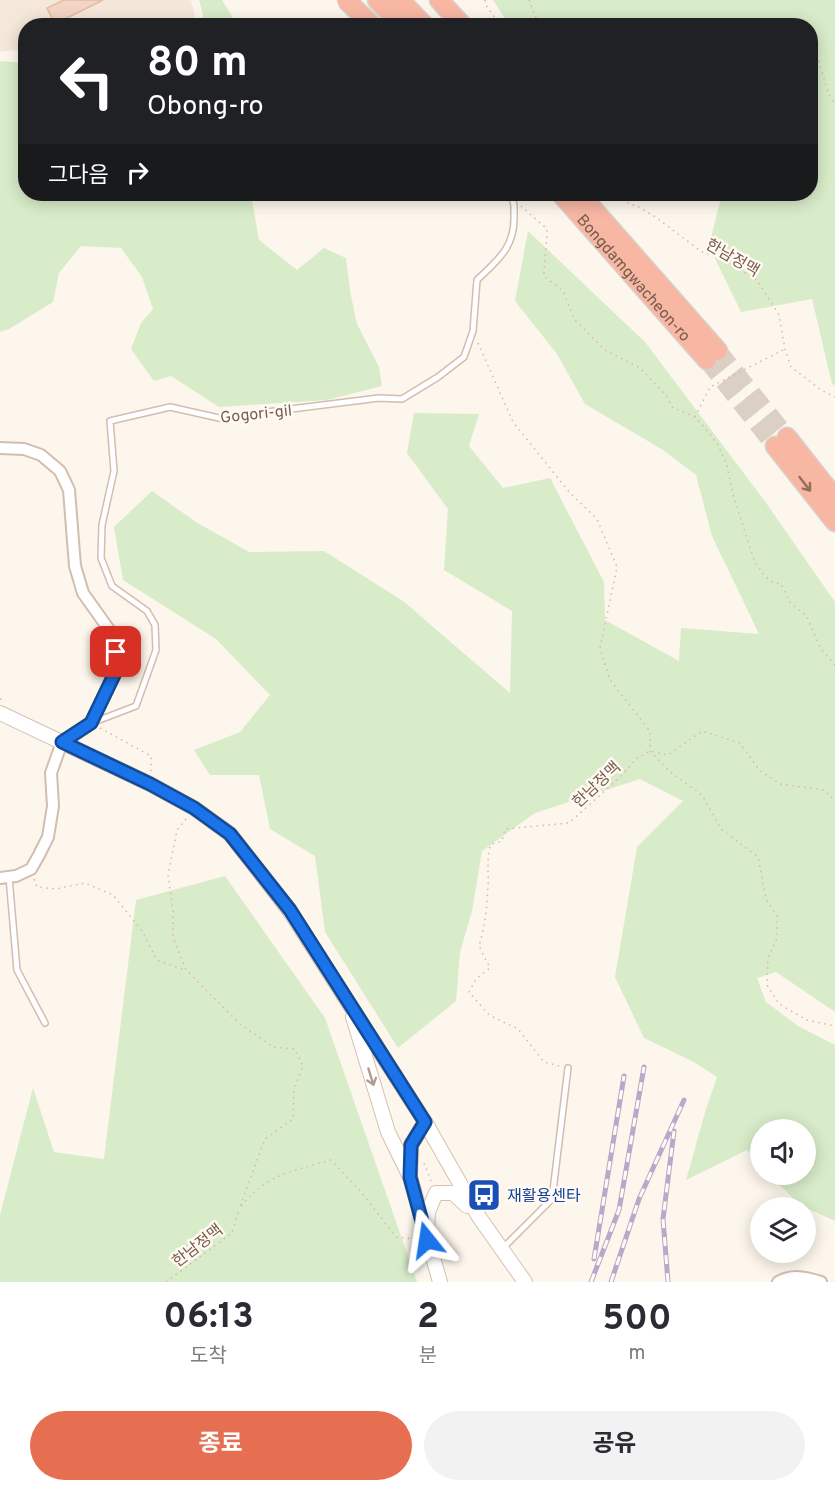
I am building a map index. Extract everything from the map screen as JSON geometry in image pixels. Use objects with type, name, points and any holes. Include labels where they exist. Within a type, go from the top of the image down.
[{"type":"highway","points":[[346,0],[366,15]]},
{"type":"highway","points":[[400,0],[418,18]]},
{"type":"highway","points":[[439,0],[456,18]]},
{"type":"highway","points":[[562,201],[609,236]]},
{"type":"highway","name":"Bongdamgwacheon-ro","points":[[569,201],[609,236]]},
{"type":"highway","name":"Bongdamgwacheon-ro","points":[[585,201],[609,236],[713,355]]},
{"type":"highway","points":[[592,201],[609,236]]},
{"type":"highway","points":[[835,498],[781,441],[835,522]]},
{"type":"street","points":[[340,0],[366,15]]},
{"type":"street","points":[[0,448],[24,449],[41,455],[60,471],[69,490],[75,566],[83,594],[110,631],[116,652],[116,671],[91,723],[62,742],[51,773],[53,806],[48,837],[31,869],[4,877]]},
{"type":"street","points":[[0,713],[150,784],[194,808],[230,834],[290,910],[425,1122],[479,1217],[525,1282]]},
{"type":"street","points":[[348,1001],[388,1131],[410,1177],[440,1282]]},
{"type":"street","points":[[410,1177],[411,1145],[425,1122]]},
{"type":"street","points":[[427,1240],[428,1212],[436,1193],[453,1193],[479,1217]]},
{"type":"street","points":[[778,1282],[785,1278],[806,1277],[821,1282]]},
{"type":"lane","name":"Gogori-gil","points":[[91,723],[136,706],[156,650],[155,625],[147,611],[112,586],[100,558],[102,525],[114,471],[110,421],[170,407],[219,418],[379,398],[402,399],[438,377],[464,357],[473,331],[477,280],[501,257],[515,231],[514,201]]},
{"type":"lane","points":[[4,877],[17,970],[45,1023]]},
{"type":"lane","points":[[502,1249],[552,1199],[568,1068]]},
{"type":"path","points":[[484,0],[495,18]]},
{"type":"path","points":[[529,0],[536,18]]},
{"type":"path","points":[[818,57],[835,104]]},
{"type":"path","points":[[515,201],[547,229],[544,276],[563,291],[574,319],[605,350],[640,368],[666,395],[672,407],[695,417],[718,447],[727,466],[733,495],[754,560],[764,575],[772,582],[781,584],[791,604],[806,615],[821,649],[835,665]]},
{"type":"path","name":"한남정맥","points":[[626,201],[654,216],[702,252],[718,257],[757,280],[779,315],[791,367],[821,390],[835,397]]},
{"type":"path","points":[[473,331],[513,422],[570,493],[597,519],[617,567],[600,648],[610,680],[650,731],[650,751],[669,771],[702,795],[721,829],[758,857],[766,899],[777,916],[777,939],[768,958],[767,985],[779,1004],[807,1020],[835,1026]]},
{"type":"path","points":[[695,417],[710,387],[785,349]]},
{"type":"path","points":[[650,751],[668,755],[702,731],[740,743],[760,771],[780,784],[824,790],[835,801]]},
{"type":"path","name":"한남정맥","points":[[568,1068],[544,1062],[518,1029],[489,1015],[469,992],[476,979],[490,968],[479,946],[487,902],[489,851],[491,844],[502,841],[505,829],[568,823],[619,778],[637,758],[650,751]]},
{"type":"path","points":[[194,808],[177,831],[168,876],[173,910],[173,938],[186,970],[240,1024],[273,1047],[295,1049],[303,1066],[294,1089],[293,1119],[265,1139],[239,1209]]},
{"type":"path","points":[[31,869],[37,887],[57,889],[85,883],[113,895],[142,931],[157,960],[186,970]]},
{"type":"path","name":"한남정맥","points":[[166,1282],[232,1233],[239,1209],[255,1189],[284,1173],[331,1160],[361,1192],[396,1238],[427,1240]]},
{"type":"shaded area","points":[[0,0],[191,0],[195,16],[194,18],[18,18],[18,50],[0,52]]},
{"type":"green space","points":[[199,0],[222,0],[233,18],[203,18]]},
{"type":"green space","points":[[493,0],[835,0],[835,385],[832,384],[812,299],[741,312],[709,246],[720,201],[818,201],[818,18],[505,18]]},
{"type":"green space","points":[[0,61],[18,62],[18,201],[252,201],[259,240],[297,270],[324,248],[346,258],[357,324],[379,367],[382,386],[327,400],[219,407],[171,376],[154,381],[131,349],[141,323],[153,309],[142,277],[121,248],[81,246],[59,273],[53,302],[9,329],[0,332]]},
{"type":"green space","points":[[528,231],[645,342],[764,500],[835,602],[835,1012],[776,972],[757,978],[766,1002],[798,1026],[835,1045],[835,1221],[816,1212],[816,1197],[792,1197],[780,1185],[816,1185],[816,1119],[750,1119],[750,1153],[747,1150],[686,1180],[717,1077],[694,1062],[644,1038],[615,977],[637,847],[683,801],[640,779],[535,813],[482,851],[472,911],[460,952],[456,1001],[398,1048],[325,932],[315,856],[270,829],[259,775],[210,775],[194,750],[240,732],[270,695],[216,639],[123,580],[114,527],[152,491],[196,522],[249,552],[324,551],[403,601],[510,693],[512,611],[444,570],[448,509],[407,453],[414,413],[479,414],[469,446],[503,488],[550,478],[604,582],[605,620],[679,661],[681,628],[759,634],[712,536],[696,475],[663,450],[585,404],[557,354],[515,301]]},
{"type":"green space","points":[[225,876],[325,1018],[417,1282],[0,1282],[0,1215],[33,1088],[54,1152],[104,1159],[136,900]]},
{"type":"building","points":[[64,0],[103,0],[67,18],[52,18],[47,8]]},
{"type":"tunnel","points":[[718,351],[787,437]]},
{"type":"tunnel","points":[[707,360],[775,446]]},
{"type":"railway","points":[[591,1282],[619,1210],[644,1067]]},
{"type":"railway","points":[[594,1259],[624,1076]]},
{"type":"railway","points":[[611,1282],[639,1199],[684,1100]]},
{"type":"railway","points":[[668,1282],[663,1219],[674,1131]]},
{"type":"place","name":"재활용센타","points":[[484,1195]]},
{"type":"route","points":[[116,652],[116,671],[91,723],[62,742],[194,808],[230,834],[290,910],[425,1122],[411,1145],[410,1177],[427,1240]]}]
